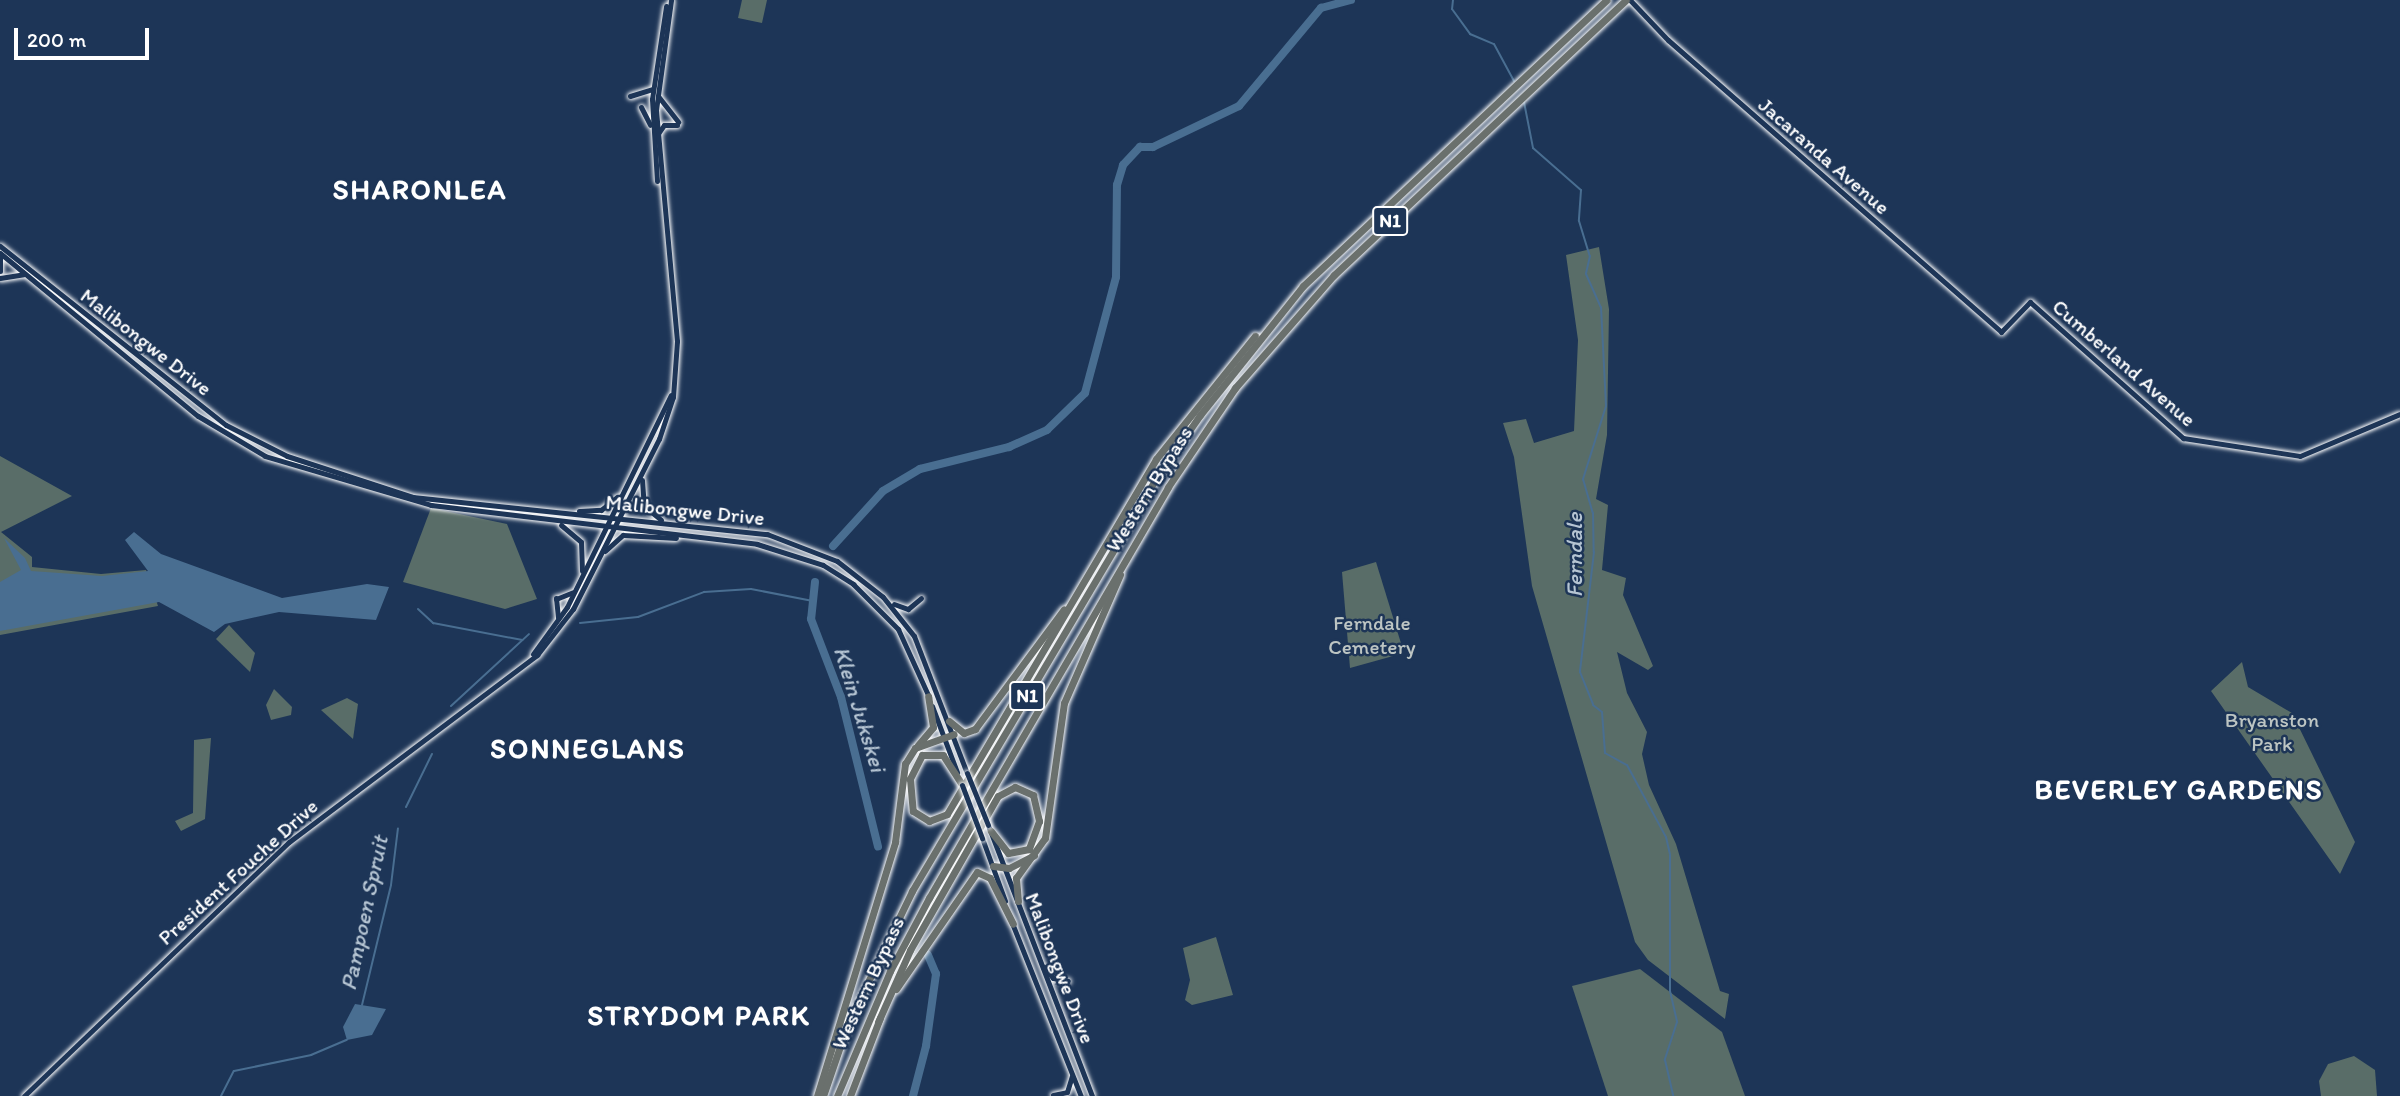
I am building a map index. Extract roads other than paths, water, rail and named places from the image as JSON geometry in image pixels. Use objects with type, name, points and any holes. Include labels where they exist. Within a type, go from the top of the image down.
[{"type":"highway","name":"Western Bypass","points":[[820,1096],[877,958],[946,831],[1159,474],[1273,319],[1495,103],[1606,0]]},
{"type":"highway","name":"Western Bypass","points":[[837,1096],[890,971],[929,898],[1132,548],[1235,388],[1281,331],[1504,114],[1628,0]]},
{"type":"highway","points":[[962,784],[943,755],[922,755],[911,779],[914,811],[929,821],[947,814],[1079,587],[1175,430],[1273,319]]},
{"type":"highway","points":[[1018,901],[1016,878],[1038,853],[1047,830],[1064,703],[1132,548]]},
{"type":"highway","points":[[949,721],[964,733],[975,729],[1079,587]]},
{"type":"highway","points":[[820,1096],[891,857],[902,774],[915,748],[933,727],[928,696]]},
{"type":"highway","points":[[915,748],[954,734]]},
{"type":"highway","points":[[850,1096],[878,1022],[916,938],[998,796],[1015,787],[1033,795],[1039,821],[1029,849],[1008,853],[990,828]]},
{"type":"highway","points":[[993,866],[1005,868],[1038,853]]},
{"type":"highway","points":[[878,1022],[930,933],[974,875],[987,874],[1013,924]]},
{"type":"main road","name":"President Fouche Drive","points":[[654,90],[669,0]]},
{"type":"main road","name":"President Fouche Drive","points":[[24,1096],[289,842],[524,664],[559,632],[643,474],[665,425],[673,389],[676,332],[654,135],[654,90],[669,0]]},
{"type":"main road","name":"Jacaranda Avenue","points":[[1628,0],[1668,40],[2001,332],[2030,302]]},
{"type":"main road","points":[[663,41],[670,52]]},
{"type":"main road","points":[[630,96],[654,90],[665,111],[678,124],[664,125],[654,135],[641,107]]},
{"type":"main road","name":"Malibongwe Drive","points":[[0,246],[253,443],[413,497],[667,523],[794,541],[837,561],[883,597],[914,636],[1092,1096]]},
{"type":"main road","points":[[0,253],[0,271]]},
{"type":"main road","name":"Malibongwe Drive","points":[[0,253],[190,410],[254,452],[412,501],[606,529],[776,547],[853,584],[898,629],[928,696],[1081,1096]]},
{"type":"main road","points":[[0,278],[12,272],[27,275]]},
{"type":"main road","name":"Cumberland Avenue","points":[[2030,302],[2190,441],[2300,456],[2400,414]]},
{"type":"main road","name":"President Fouche Drive","points":[[524,664],[556,625],[575,591],[673,389]]},
{"type":"main road","points":[[643,474],[644,506],[667,523]]},
{"type":"main road","points":[[562,511],[601,510],[624,489]]},
{"type":"main road","points":[[555,522],[582,542],[580,581]]},
{"type":"main road","points":[[597,562],[623,536],[700,538]]},
{"type":"main road","points":[[556,625],[556,599],[575,591]]},
{"type":"main road","points":[[883,597],[905,609],[921,598]]},
{"type":"main road","points":[[1040,961],[1053,978],[1068,981]]},
{"type":"main road","points":[[1053,1095],[1067,1092],[1072,1075]]},
{"type":"water","points":[[134,532],[161,554],[282,598],[367,584],[389,587],[376,620],[279,612],[225,624],[214,632],[159,602],[0,631],[0,582],[21,570],[4,538],[25,558],[31,571],[102,576],[148,571],[125,540]]},
{"type":"water","points":[[355,1004],[386,1009],[372,1035],[347,1040],[343,1027]]},
{"type":"waterway","name":"Klein Jukskei","points":[[833,546],[883,491],[920,469],[1009,447],[1047,430],[1085,393],[1116,277],[1117,185],[1123,165],[1140,147],[1153,147],[1239,106],[1321,8],[1351,0]]},
{"type":"waterway","name":"Ferndale","points":[[1453,0],[1452,9],[1470,34],[1494,44],[1514,81]]},
{"type":"waterway","name":"Ferndale","points":[[1524,102],[1533,148],[1581,190],[1579,221],[1590,256],[1586,274],[1601,307],[1606,406],[1583,479],[1593,513],[1594,552],[1580,672],[1593,705],[1602,712],[1605,753],[1627,765],[1666,837],[1670,855],[1670,991],[1677,1022],[1665,1060],[1673,1096]]},
{"type":"waterway","name":"Klein Jukskei","points":[[815,582],[811,619],[841,697],[878,847]]},
{"type":"waterway","name":"Pampoen Spruit","points":[[580,623],[638,617],[704,592],[751,589],[813,601]]},
{"type":"waterway","points":[[418,609],[433,623],[522,640]]},
{"type":"waterway","name":"Pampoen Spruit","points":[[451,706],[529,634]]},
{"type":"waterway","name":"Pampoen Spruit","points":[[406,807],[432,754]]},
{"type":"waterway","name":"Pampoen Spruit","points":[[362,1005],[391,885],[398,828]]},
{"type":"waterway","name":"Klein Jukskei","points":[[913,1096],[926,1046],[936,974],[928,955]]},
{"type":"waterway","name":"Pampoen Spruit","points":[[221,1096],[234,1071],[311,1055],[347,1040]]},
{"type":"district","name":"SHARONLEA","points":[[420,189]]},
{"type":"district","name":"SONNEGLANS","points":[[588,748]]},
{"type":"district","name":"BEVERLEY GARDENS","points":[[2179,789]]},
{"type":"district","name":"STRYDOM PARK","points":[[699,1015]]},
{"type":"park label","name":"Ferndale Cemetery","points":[[1372,635]]},
{"type":"park label","name":"Bryanston Park","points":[[2272,732]]}]
